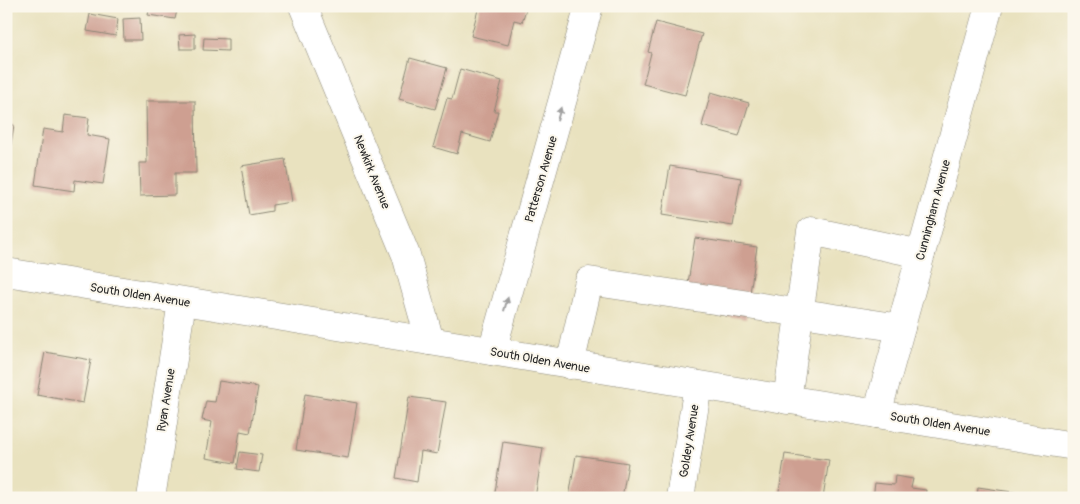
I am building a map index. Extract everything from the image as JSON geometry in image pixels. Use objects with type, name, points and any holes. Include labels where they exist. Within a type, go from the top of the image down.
[{"type":"street","name":"Newkirk Avenue","points":[[303,6],[406,255],[430,340]]},
{"type":"street","name":"Patterson Avenue","points":[[492,351],[590,6]]},
{"type":"street","name":"Cunningham Avenue","points":[[877,414],[989,6]]},
{"type":"street","points":[[787,400],[811,231],[921,254]]},
{"type":"street","name":"South Olden Avenue","points":[[6,272],[1074,446]]},
{"type":"street","points":[[570,365],[589,281],[900,328]]},
{"type":"street","name":"Ryan Avenue","points":[[151,498],[182,302]]},
{"type":"street","name":"Goldey Avenue","points":[[680,498],[698,385]]},
{"type":"building","points":[[150,6],[178,6],[175,19],[148,15]]},
{"type":"building","points":[[479,6],[527,6],[522,22],[514,20],[508,45],[471,36]]},
{"type":"building","points":[[90,14],[118,19],[116,36],[87,31]]},
{"type":"building","points":[[140,18],[141,40],[124,40],[123,19]]},
{"type":"building","points":[[656,22],[702,34],[685,95],[643,84],[651,53],[648,52]]},
{"type":"building","points":[[195,34],[195,49],[180,49],[179,35]]},
{"type":"building","points":[[204,38],[228,39],[228,51],[203,50]]},
{"type":"building","points":[[410,58],[447,68],[435,109],[399,99]]},
{"type":"building","points":[[460,69],[502,81],[494,111],[498,111],[490,142],[462,134],[457,154],[433,147],[447,98],[452,99]]},
{"type":"building","points":[[711,92],[749,103],[739,136],[702,126]]},
{"type":"building","points":[[146,101],[195,101],[196,173],[175,173],[175,195],[140,196],[139,163],[147,163]]},
{"type":"building","points":[[65,115],[89,118],[87,135],[110,139],[103,184],[75,180],[74,191],[35,185],[43,129],[63,132]]},
{"type":"building","points":[[6,124],[14,125],[7,168],[6,168]]},
{"type":"building","points":[[285,159],[292,202],[272,205],[272,211],[249,215],[241,166]]},
{"type":"building","points":[[670,166],[741,178],[733,226],[662,215]]},
{"type":"building","points":[[695,238],[757,247],[746,319],[684,309]]},
{"type":"building","points":[[45,352],[91,360],[83,403],[37,395]]},
{"type":"building","points":[[219,381],[258,387],[250,433],[240,431],[235,463],[206,458],[212,422],[202,420],[206,401],[215,402]]},
{"type":"building","points":[[305,394],[357,403],[348,458],[296,450]]},
{"type":"building","points":[[409,397],[446,402],[437,454],[421,451],[417,482],[396,478]]},
{"type":"building","points":[[503,442],[543,448],[535,498],[494,498]]},
{"type":"building","points":[[240,452],[262,455],[259,472],[237,469]]},
{"type":"building","points":[[785,454],[829,460],[823,498],[778,498]]},
{"type":"building","points":[[576,455],[628,463],[622,498],[569,498]]},
{"type":"building","points":[[895,476],[913,479],[911,488],[926,490],[925,498],[873,498],[875,483],[894,485]]},
{"type":"building","points":[[978,487],[1019,493],[1018,498],[977,498]]}]
